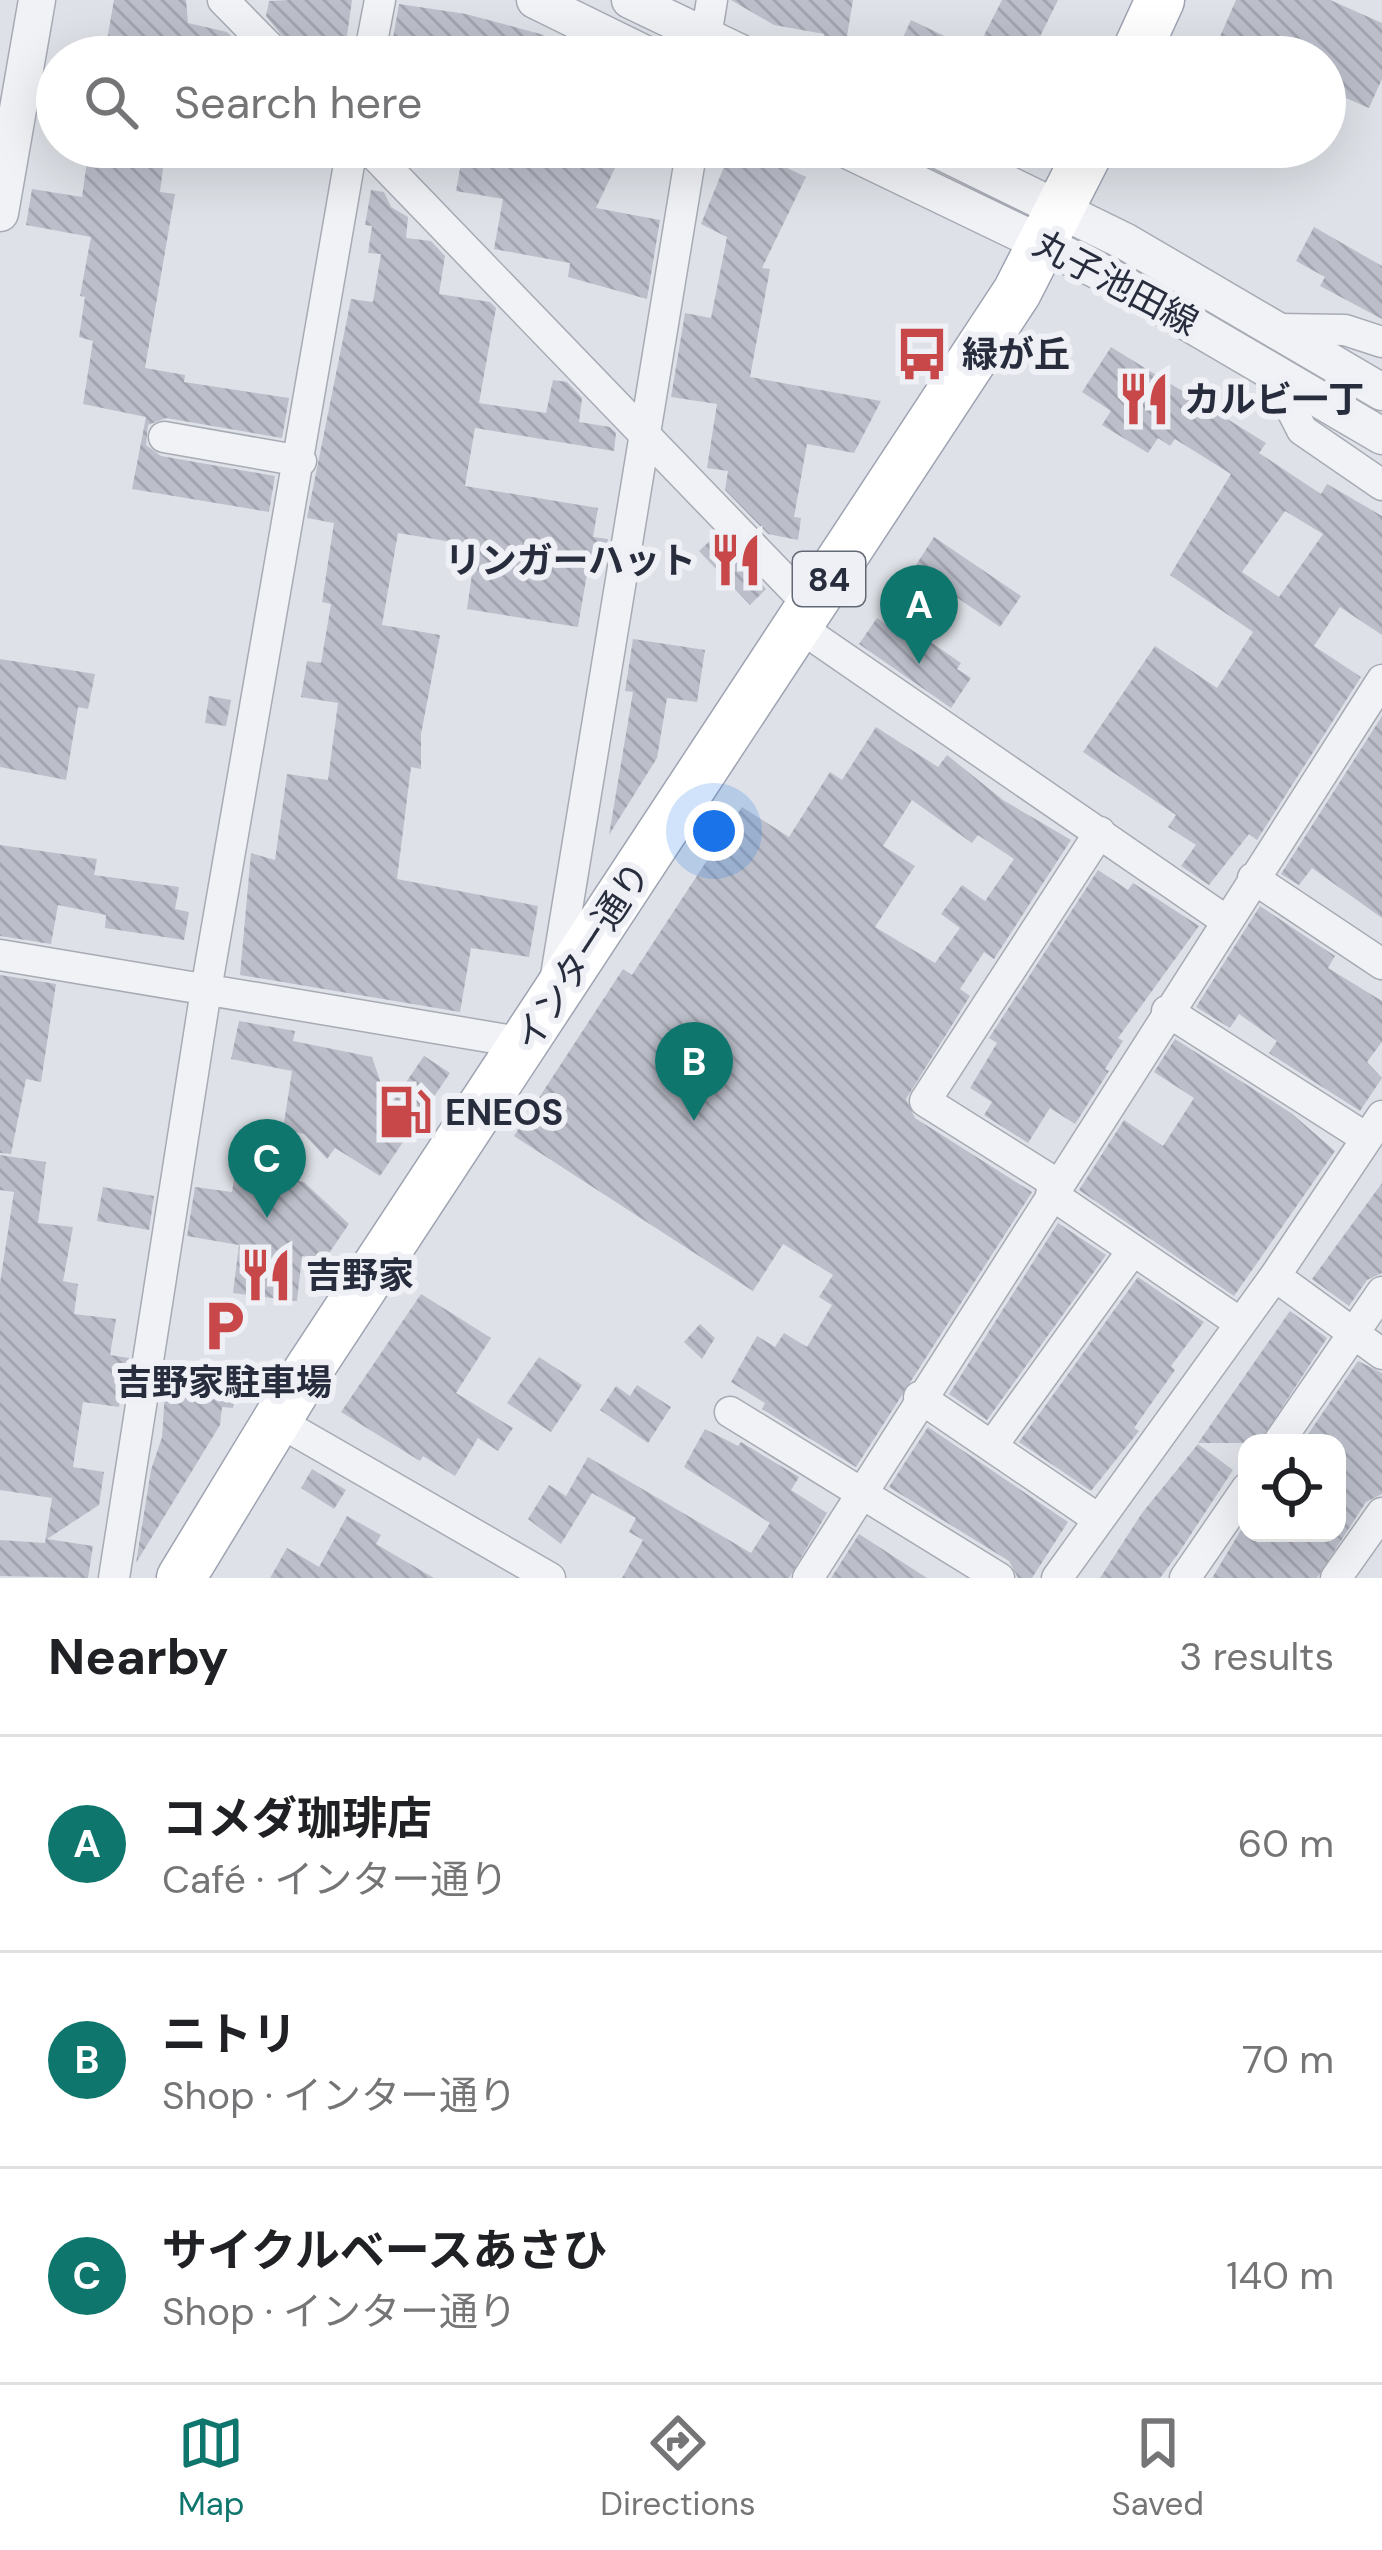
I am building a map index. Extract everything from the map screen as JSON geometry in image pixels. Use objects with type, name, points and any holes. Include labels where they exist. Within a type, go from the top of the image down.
[{"type":"main road","points":[[1144,36],[1160,0]]},
{"type":"main road","name":"インター通り","points":[[181,1578],[276,1420],[1017,292],[1081,168]]},
{"type":"street","points":[[0,213],[5,152],[37,0]]},
{"type":"street","points":[[223,0],[258,36]]},
{"type":"street","points":[[373,36],[380,0]]},
{"type":"street","points":[[535,0],[608,36]]},
{"type":"street","points":[[630,0],[709,18]]},
{"type":"street","points":[[114,1578],[206,990],[349,168]]},
{"type":"street","points":[[387,168],[645,434],[805,616],[1226,920]]},
{"type":"street","points":[[551,1003],[689,168]]},
{"type":"street","name":"丸子池田線","points":[[897,168],[1052,226],[1277,329],[1382,392]]},
{"type":"street","name":"丸子池田線","points":[[964,168],[1382,436]]},
{"type":"street","points":[[1277,329],[1345,329],[1382,342]]},
{"type":"street","points":[[1278,373],[1302,430],[1382,485]]},
{"type":"street","points":[[164,436],[301,461]]},
{"type":"street","points":[[808,1578],[1382,680]]},
{"type":"street","points":[[1100,832],[925,1101],[1240,1323]]},
{"type":"street","points":[[1252,878],[1382,964]]},
{"type":"street","points":[[0,955],[525,1043]]},
{"type":"street","points":[[1057,1578],[1275,1276],[1374,1127],[1167,1011]]},
{"type":"street","points":[[992,1446],[1133,1250]]},
{"type":"street","points":[[1275,1276],[1382,1354]]},
{"type":"street","points":[[1284,1434],[1382,1292]]},
{"type":"street","points":[[920,1397],[1098,1519]]},
{"type":"street","points":[[730,1412],[999,1578]]},
{"type":"street","points":[[276,1420],[550,1578]]},
{"type":"street","points":[[1185,1578],[1238,1502]]},
{"type":"street","points":[[1350,1574],[1382,1513]]},
{"type":"building","points":[[114,0],[186,0],[188,23],[231,36],[108,36]]},
{"type":"building","points":[[352,0],[347,36],[282,36],[266,16],[269,1]]},
{"type":"building","points":[[731,0],[853,0],[847,36],[774,25]]},
{"type":"building","points":[[1002,0],[1058,0],[1040,36],[984,36]]},
{"type":"building","points":[[1236,0],[1330,0],[1382,23],[1382,79],[1369,108],[1346,98],[1346,36],[1220,36]]},
{"type":"building","points":[[399,4],[466,14],[544,35],[544,36],[393,36]]},
{"type":"building","points":[[911,20],[945,36],[904,36]]},
{"type":"building","points":[[86,168],[163,168],[160,192],[175,194],[145,368],[185,375],[184,382],[289,398],[282,438],[166,418],[148,425],[146,445],[161,456],[275,476],[269,512],[132,489],[146,417],[83,404],[93,341],[79,337],[85,297],[80,296],[91,237],[26,225],[32,189],[82,197]]},
{"type":"building","points":[[460,168],[615,168],[596,208],[660,220],[647,299],[568,277],[570,263],[494,249],[503,199],[456,191]]},
{"type":"building","points":[[724,168],[787,168],[806,177],[762,268],[770,269],[750,377],[881,401],[854,453],[807,444],[794,517],[801,518],[798,540],[768,534],[725,490],[728,471],[707,468],[717,404],[671,397],[685,313],[711,318],[727,237],[701,224]]},
{"type":"building","points":[[371,190],[384,192],[391,207],[408,217],[406,238],[431,241],[445,256],[439,294],[490,302],[496,308],[479,403],[546,413],[553,380],[567,382],[582,398],[579,422],[610,427],[616,433],[614,451],[475,428],[465,486],[598,508],[593,537],[608,539],[604,564],[589,562],[578,627],[467,609],[476,546],[398,533],[382,625],[440,635],[421,734],[421,769],[411,767],[397,879],[538,906],[529,957],[471,948],[460,1012],[240,975],[251,853],[275,860],[287,774],[328,780],[338,703],[301,697],[307,661],[321,663],[331,604],[322,602],[334,523],[307,518],[351,299],[373,302],[381,254],[368,253],[372,226],[365,225]]},
{"type":"building","points":[[1314,227],[1382,266],[1382,319],[1320,286],[1325,277],[1296,261]]},
{"type":"building","points":[[1111,347],[1266,443],[1259,453],[1321,494],[1327,484],[1382,516],[1382,635],[1340,607],[1314,646],[1361,677],[1257,840],[1249,834],[1209,885],[1181,866],[1196,845],[1168,827],[1176,815],[1083,752],[1155,646],[1217,688],[1253,632],[1170,575],[1231,474],[1175,439],[1170,446],[1158,438],[1148,453],[1102,425],[1111,411],[1082,392]],"holes":[[[1285,511],[1323,534],[1279,597],[1242,572]]]},
{"type":"building","points":[[715,536],[766,589],[750,605],[699,551]]},
{"type":"building","points":[[934,537],[1021,596],[1000,627],[914,568]]},
{"type":"building","points":[[877,618],[916,645],[922,636],[961,663],[957,669],[971,678],[951,708],[859,644]]},
{"type":"building","points":[[633,639],[705,650],[697,702],[667,698],[657,758],[609,835],[633,692],[625,691]]},
{"type":"building","points":[[0,659],[95,674],[88,709],[78,707],[66,780],[0,767]]},
{"type":"building","points":[[209,696],[231,700],[226,726],[205,723]]},
{"type":"building","points":[[1382,716],[1382,918],[1312,868],[1299,885],[1281,874]]},
{"type":"building","points":[[876,727],[938,767],[947,755],[1003,800],[1071,840],[994,959],[984,952],[960,989],[970,996],[906,1099],[915,1118],[1032,1192],[856,1467],[762,1409],[765,1403],[731,1382],[757,1336],[775,1347],[784,1333],[807,1347],[832,1305],[819,1297],[833,1275],[783,1244],[753,1291],[514,1136],[623,969],[632,975],[742,807],[789,837],[830,772],[842,780]],"holes":[[[912,800],[972,843],[978,835],[1014,859],[985,901],[962,885],[941,914],[960,928],[935,963],[875,927],[915,866],[883,846]]]},
{"type":"building","points":[[0,845],[97,859],[94,875],[179,887],[175,909],[189,912],[184,940],[105,928],[106,915],[58,905],[51,944],[0,936]]},
{"type":"building","points":[[1098,870],[1128,890],[1133,883],[1199,926],[1118,1038],[1123,1041],[1105,1069],[1109,1071],[1075,1124],[1050,1108],[1028,1143],[984,1115],[992,1102],[970,1088],[997,1043],[989,1038]]},
{"type":"building","points":[[1260,906],[1335,956],[1328,968],[1382,1001],[1382,1042],[1367,1062],[1382,1078],[1360,1111],[1269,1053],[1277,1041],[1239,1014],[1230,1028],[1196,1007]]},
{"type":"building","points":[[0,975],[56,984],[41,1082],[26,1079],[11,1154],[0,1153]]},
{"type":"building","points":[[239,1021],[295,1031],[293,1041],[372,1057],[389,1107],[424,1056],[450,1073],[380,1176],[335,1148],[327,1159],[304,1134],[283,1129],[292,1071],[231,1059]]},
{"type":"building","points":[[1175,1039],[1291,1113],[1335,1151],[1234,1296],[1079,1190],[1124,1120],[1163,1146],[1194,1098],[1154,1072]]},
{"type":"building","points":[[0,1155],[46,1162],[38,1223],[73,1227],[63,1281],[78,1284],[74,1314],[116,1319],[110,1355],[129,1358],[119,1407],[83,1402],[73,1467],[104,1472],[99,1505],[47,1539],[93,1546],[88,1578],[0,1576],[0,1540],[45,1543],[52,1498],[0,1490],[0,1283],[14,1192],[0,1190]]},
{"type":"building","points":[[236,1168],[304,1182],[349,1224],[325,1259],[302,1256],[297,1301],[233,1293],[239,1245],[187,1236],[195,1187],[232,1192]]},
{"type":"building","points":[[1382,1183],[1382,1273],[1367,1280],[1349,1306],[1312,1279]]},
{"type":"building","points":[[103,1187],[154,1196],[149,1230],[97,1221]]},
{"type":"building","points":[[1058,1223],[1106,1255],[987,1420],[949,1394]]},
{"type":"building","points":[[1138,1277],[1204,1322],[1134,1428],[1139,1431],[1091,1491],[1019,1442]]},
{"type":"building","points":[[421,1294],[491,1338],[456,1393],[513,1428],[498,1451],[478,1438],[455,1476],[423,1456],[420,1461],[341,1412]]},
{"type":"building","points":[[1290,1311],[1327,1338],[1265,1434],[1238,1434],[1238,1443],[1198,1443]]},
{"type":"building","points":[[700,1324],[715,1338],[702,1359],[684,1342]]},
{"type":"building","points":[[539,1357],[582,1385],[551,1432],[507,1403]]},
{"type":"building","points":[[1358,1361],[1382,1373],[1382,1494],[1366,1502],[1346,1533],[1346,1434],[1308,1434]]},
{"type":"building","points":[[167,1363],[237,1370],[233,1408],[222,1407],[220,1425],[136,1563],[151,1470],[162,1437]]},
{"type":"building","points":[[637,1385],[671,1407],[648,1443],[600,1410],[616,1386],[630,1396]]},
{"type":"building","points":[[928,1427],[1068,1522],[1032,1578],[1018,1578],[1009,1561],[889,1487]]},
{"type":"building","points":[[705,1429],[738,1446],[741,1442],[799,1477],[791,1490],[827,1513],[789,1578],[622,1578],[643,1540],[629,1532],[636,1518],[592,1493],[561,1544],[528,1519],[549,1485],[566,1496],[588,1457],[751,1553],[770,1523],[684,1467]]},
{"type":"building","points":[[1198,1444],[1233,1470],[1178,1554],[1160,1578],[1100,1578],[1142,1513]]},
{"type":"building","points":[[312,1469],[346,1490],[334,1509],[301,1488]]},
{"type":"building","points":[[347,1516],[381,1535],[376,1544],[434,1578],[270,1578],[287,1548],[319,1567]]},
{"type":"building","points":[[859,1534],[927,1578],[831,1578]]},
{"type":"building","points":[[1238,1535],[1238,1542],[1340,1542],[1317,1578],[1212,1578]]},
{"type":"place","name":"緑が丘","points":[[922,354]]},
{"type":"place","name":"カルビ一丁","points":[[1144,399]]},
{"type":"place","name":"リンガーハット","points":[[736,560]]},
{"type":"place","name":"コメダ珈琲店","points":[[919,664]]},
{"type":"place","name":"ENEOS","points":[[405,1112]]},
{"type":"place","name":"ニトリ","points":[[694,1121]]},
{"type":"place","name":"サイクルベースあさひ","points":[[267,1218]]},
{"type":"place","name":"吉野家","points":[[266,1275]]},
{"type":"place","name":"吉野家駐車場","points":[[224,1326]]}]
